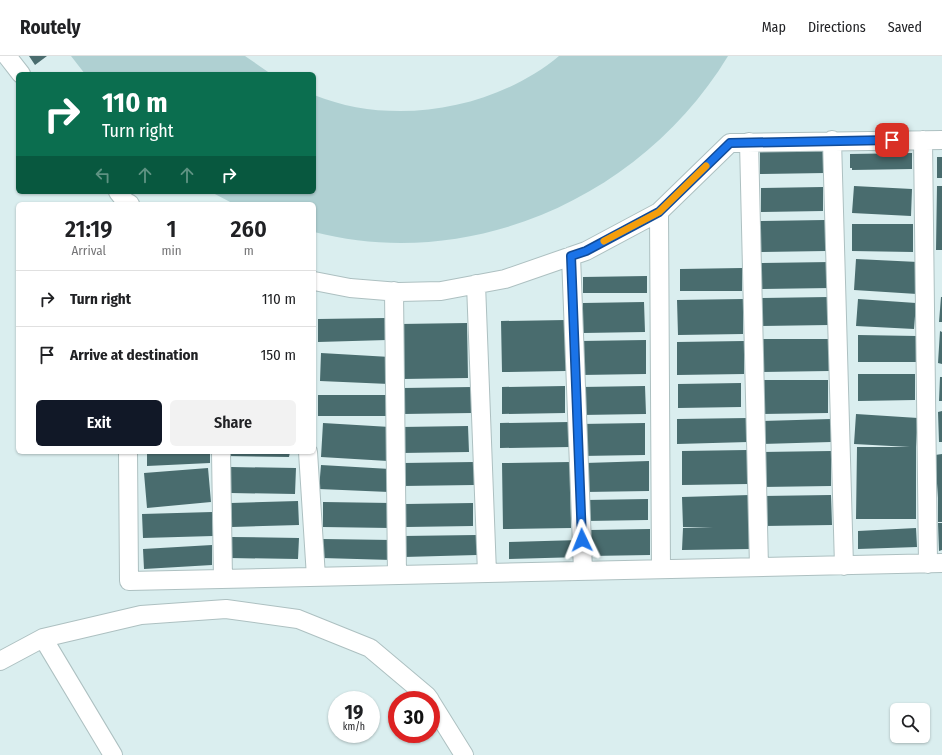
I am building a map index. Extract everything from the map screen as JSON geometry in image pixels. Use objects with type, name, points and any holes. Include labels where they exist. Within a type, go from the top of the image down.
[{"type":"street","points":[[7,56],[19,72]]},
{"type":"street","points":[[316,281],[350,288],[394,291],[441,291],[505,279],[586,251],[659,212],[730,143],[832,140],[942,140]]},
{"type":"street","points":[[832,140],[844,566]]},
{"type":"street","points":[[128,454],[129,581],[935,564],[923,140]]},
{"type":"street","points":[[749,142],[759,567]]},
{"type":"street","points":[[659,212],[661,570]]},
{"type":"street","points":[[571,256],[583,571]]},
{"type":"street","points":[[476,284],[487,573]]},
{"type":"street","points":[[394,291],[397,575]]},
{"type":"street","points":[[221,454],[223,579]]},
{"type":"street","points":[[308,454],[316,577]]},
{"type":"street","points":[[0,661],[43,638],[141,614],[226,609],[298,619],[370,648],[421,691]]},
{"type":"street","points":[[43,638],[113,755]]},
{"type":"street","points":[[440,717],[464,755]]},
{"type":"shaded area","points":[[71,56],[245,56],[268,72],[83,72]]},
{"type":"shaded area","points":[[559,56],[728,56],[693,105],[650,148],[602,184],[550,212],[493,231],[434,241],[374,242],[316,232],[316,202],[230,202],[215,194],[316,194],[316,96],[345,105],[376,110],[409,111],[442,108],[474,101],[504,89],[533,74]]},
{"type":"building","points":[[29,56],[47,56],[35,65]]},
{"type":"building","points":[[825,151],[825,173],[760,174],[760,152]]},
{"type":"building","points":[[912,153],[912,169],[852,170],[852,168],[850,168],[850,154]]},
{"type":"building","points":[[937,157],[942,157],[942,178],[937,178]]},
{"type":"building","points":[[854,186],[912,189],[911,216],[852,213]]},
{"type":"building","points":[[937,186],[942,186],[942,250],[936,250]]},
{"type":"building","points":[[823,187],[823,211],[761,212],[761,188]]},
{"type":"building","points":[[825,220],[826,251],[760,252],[759,221]]},
{"type":"building","points":[[852,224],[913,224],[913,252],[852,251]]},
{"type":"building","points":[[856,259],[918,262],[917,294],[854,290]]},
{"type":"building","points":[[831,262],[831,288],[758,289],[758,263]]},
{"type":"building","points":[[742,268],[742,291],[680,291],[680,269]]},
{"type":"building","points":[[647,276],[647,293],[583,293],[583,277]]},
{"type":"building","points":[[829,297],[829,325],[762,326],[762,298]]},
{"type":"building","points":[[941,297],[942,322],[939,322]]},
{"type":"building","points":[[743,299],[743,334],[678,335],[677,300]]},
{"type":"building","points":[[858,299],[916,303],[914,329],[856,326]]},
{"type":"building","points":[[644,302],[645,332],[583,333],[583,303]]},
{"type":"building","points":[[386,318],[387,340],[318,342],[318,319]]},
{"type":"building","points":[[566,320],[566,371],[502,372],[501,321]]},
{"type":"building","points":[[467,323],[468,378],[402,379],[400,324]]},
{"type":"building","points":[[940,331],[942,332],[942,364],[938,363]]},
{"type":"building","points":[[858,335],[917,336],[917,362],[858,362]]},
{"type":"building","points":[[761,339],[829,339],[829,371],[762,372]]},
{"type":"building","points":[[646,340],[646,374],[581,375],[581,341]]},
{"type":"building","points":[[744,341],[744,374],[677,375],[677,342]]},
{"type":"building","points":[[321,353],[390,357],[389,384],[320,381]]},
{"type":"building","points":[[858,374],[915,374],[915,400],[858,401]]},
{"type":"building","points":[[940,377],[942,377],[942,401],[939,401]]},
{"type":"building","points":[[762,380],[828,380],[828,413],[762,414]]},
{"type":"building","points":[[741,383],[741,407],[678,408],[678,384]]},
{"type":"building","points":[[565,386],[565,413],[502,414],[502,387]]},
{"type":"building","points":[[645,386],[646,414],[581,415],[581,387]]},
{"type":"building","points":[[472,387],[472,413],[403,414],[403,388]]},
{"type":"building","points":[[318,395],[390,395],[390,416],[318,416]]},
{"type":"building","points":[[942,411],[942,442],[939,442],[938,412]]},
{"type":"building","points":[[856,414],[918,418],[916,447],[916,519],[856,519],[857,447],[910,447],[854,444]]},
{"type":"building","points":[[748,418],[748,442],[677,444],[677,419]]},
{"type":"building","points":[[831,419],[831,442],[760,444],[759,421]]},
{"type":"building","points":[[570,422],[570,447],[500,448],[500,423]]},
{"type":"building","points":[[323,423],[390,427],[388,461],[321,457]]},
{"type":"building","points":[[645,423],[645,455],[581,456],[580,424]]},
{"type":"building","points":[[468,426],[469,452],[401,453],[401,427]]},
{"type":"building","points":[[747,450],[748,484],[682,485],[682,451]]},
{"type":"building","points":[[831,451],[831,486],[762,487],[762,452]]},
{"type":"building","points":[[147,454],[210,454],[210,463],[147,466]]},
{"type":"building","points":[[226,454],[290,454],[289,457],[226,456]]},
{"type":"building","points":[[942,454],[942,522],[938,522],[935,455]]},
{"type":"building","points":[[649,461],[649,491],[585,492],[585,463]]},
{"type":"building","points":[[474,462],[474,485],[403,486],[403,463]]},
{"type":"building","points":[[570,462],[571,528],[503,529],[502,463]]},
{"type":"building","points":[[321,465],[390,469],[389,492],[319,489]]},
{"type":"building","points":[[231,467],[296,468],[295,494],[231,493]]},
{"type":"building","points":[[208,468],[211,502],[147,508],[144,473]]},
{"type":"building","points":[[750,495],[750,549],[682,550],[683,528],[713,527],[683,527],[682,497]]},
{"type":"building","points":[[831,495],[832,525],[764,526],[763,496]]},
{"type":"building","points":[[648,499],[648,520],[586,521],[586,500]]},
{"type":"building","points":[[298,501],[299,525],[232,527],[231,503]]},
{"type":"building","points":[[323,502],[391,503],[390,528],[323,527]]},
{"type":"building","points":[[473,503],[473,526],[406,527],[406,504]]},
{"type":"building","points":[[212,512],[213,536],[143,538],[142,514]]},
{"type":"building","points":[[938,523],[942,523],[942,550],[939,551]]},
{"type":"building","points":[[916,528],[917,547],[858,549],[858,531]]},
{"type":"building","points":[[650,529],[650,555],[590,556],[590,530]]},
{"type":"building","points":[[477,535],[477,555],[404,557],[403,536]]},
{"type":"building","points":[[231,537],[299,538],[298,559],[230,558]]},
{"type":"building","points":[[323,539],[392,540],[392,560],[322,558]]},
{"type":"building","points":[[580,540],[581,557],[509,559],[509,542]]},
{"type":"building","points":[[212,545],[212,565],[144,569],[143,549]]},
{"type":"slow traffic","points":[[604,241],[659,212],[706,166]]},
{"type":"route","points":[[582,540],[571,256],[586,251],[659,212],[730,143],[892,140]]}]
